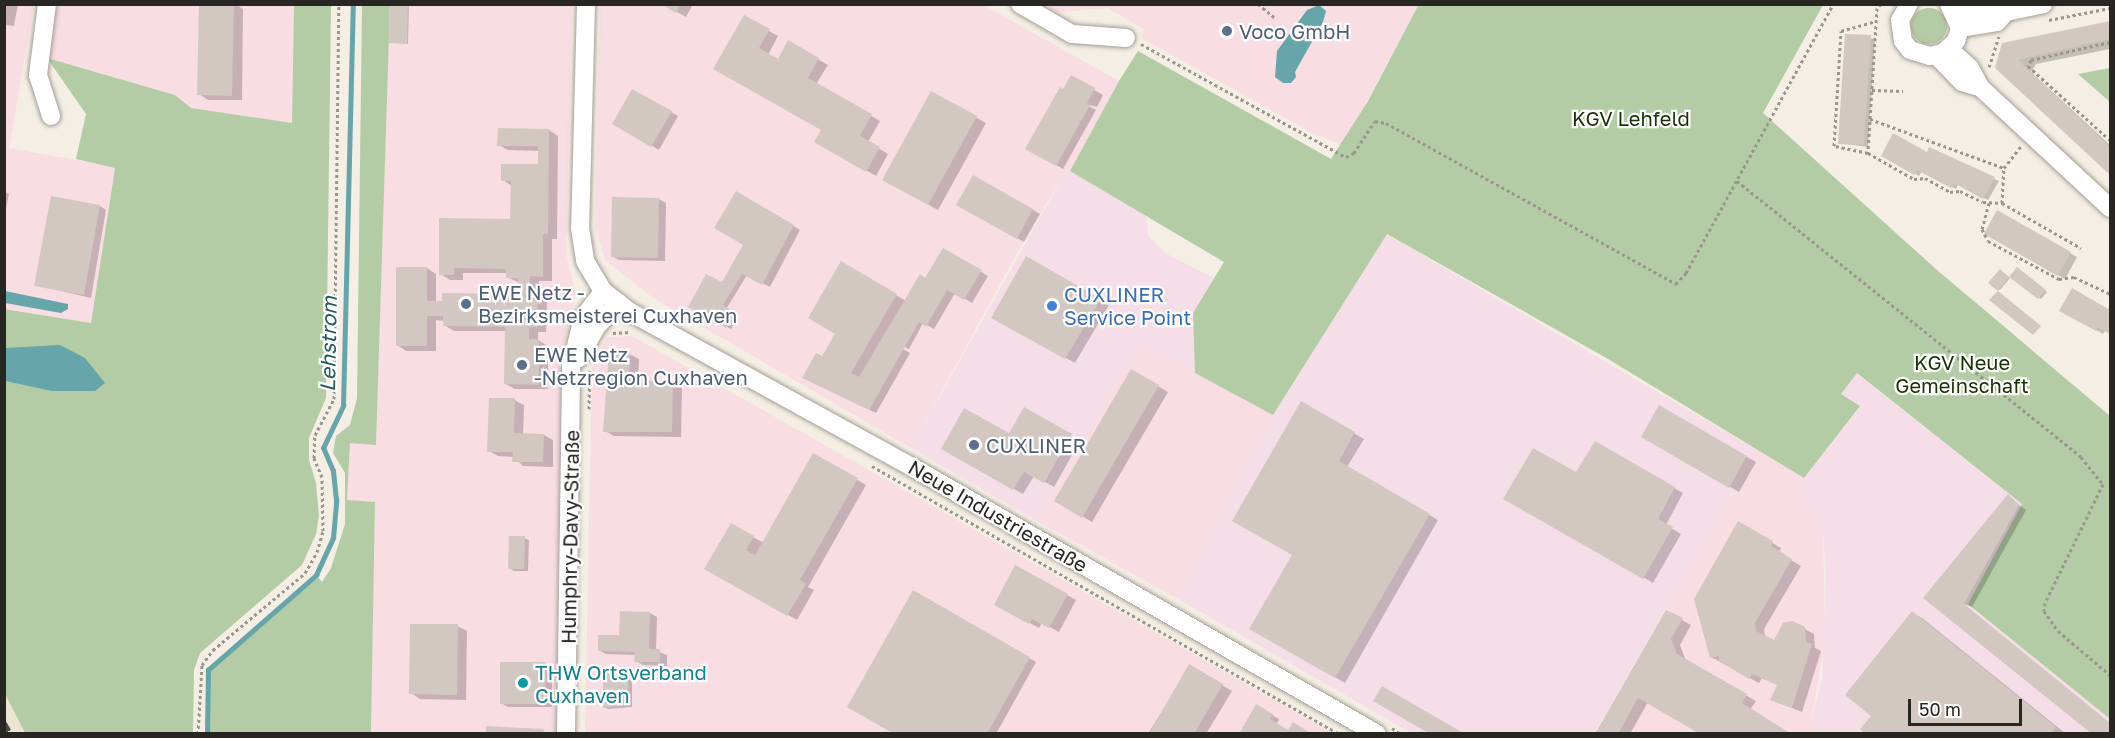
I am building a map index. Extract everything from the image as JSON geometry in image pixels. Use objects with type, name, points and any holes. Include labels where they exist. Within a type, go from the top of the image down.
[{"type":"street","points":[[47,4],[38,75],[51,116]]},
{"type":"street","points":[[586,4],[580,228],[585,261],[603,291],[618,303]]},
{"type":"street","points":[[1020,4],[1072,34],[1133,41]]},
{"type":"street","points":[[1904,6],[1900,20],[1903,41],[1920,55],[1943,52]]},
{"type":"street","points":[[1943,52],[1955,16],[1995,8],[2004,20],[2043,13]]},
{"type":"street","points":[[1943,52],[1962,82],[1983,81],[2110,208]]},
{"type":"street","name":"Humphry-Davy-Straße","points":[[566,734],[573,351],[578,331],[603,291]]},
{"type":"street","name":"Humphry-Davy-Straße","points":[[572,377],[586,343],[618,303]]},
{"type":"street","name":"Neue Industriestraße","points":[[618,303],[912,466],[1377,734]]},
{"type":"path","points":[[198,734],[202,665],[213,650],[305,573],[317,552],[323,531],[325,501],[322,477],[314,458],[315,435],[334,399],[339,4]]},
{"type":"path","points":[[1258,4],[1274,17]]},
{"type":"path","points":[[1133,41],[1350,157],[1375,121],[1386,123],[1676,284],[1686,273],[1833,4]]},
{"type":"path","points":[[1868,153],[1876,21],[1881,4]]},
{"type":"path","points":[[2043,13],[2110,8]]},
{"type":"path","points":[[1983,81],[2004,20]]},
{"type":"path","points":[[1876,21],[1841,31],[1834,146],[1868,153],[1914,179],[1925,178],[1950,192],[1960,191],[1989,203],[2002,203],[2081,248]]},
{"type":"path","points":[[2110,42],[2031,60],[2028,66],[2110,140]]},
{"type":"path","points":[[1872,90],[1903,91]]},
{"type":"path","points":[[1870,119],[2004,168]]},
{"type":"path","points":[[2002,203],[2004,168],[2021,146]]},
{"type":"path","points":[[1737,181],[2081,457],[2103,484],[2045,603],[2044,611],[2058,632],[2110,675]]},
{"type":"path","points":[[1989,203],[1982,229],[1988,242],[2059,279],[2074,277],[2110,294]]},
{"type":"path","points":[[604,333],[640,332]]},
{"type":"path","points":[[862,460],[1339,734]]},
{"type":"shaded area","points":[[4,5],[34,5],[9,148],[115,167],[91,323],[5,309]]},
{"type":"shaded area","points":[[56,5],[294,5],[292,123],[191,108],[175,95],[47,58]]},
{"type":"shaded area","points":[[390,5],[572,5],[566,252],[576,295],[563,346],[556,733],[371,733],[375,503],[347,501],[350,443],[376,444]]},
{"type":"shaded area","points":[[600,5],[983,5],[1119,81],[1070,171],[1067,169],[1017,253],[911,448],[653,298],[605,260],[595,227]]},
{"type":"shaded area","points":[[1044,5],[1419,5],[1343,145],[1316,135],[1141,38],[1145,30],[1108,8],[1058,12]]},
{"type":"shaded area","name":"CUXLINER","points":[[1067,169],[1146,216],[1148,235],[1165,253],[1214,278],[1193,314],[1195,373],[1142,340],[1037,521],[911,448]]},
{"type":"shaded area","points":[[1386,234],[1756,449],[1595,733],[1411,733],[1178,599],[1273,415]]},
{"type":"shaded area","points":[[632,336],[1333,733],[585,734],[592,367],[607,337]]},
{"type":"shaded area","points":[[1142,340],[1273,415],[1178,599],[1037,521]]},
{"type":"shaded area","points":[[1856,373],[2022,504],[1968,604],[2110,719],[2110,733],[1817,732],[1812,718],[1822,678],[1826,574],[1823,532],[1804,497],[1804,478],[1860,407],[1841,394]]},
{"type":"shaded area","points":[[1756,449],[1804,478],[1804,497],[1823,532],[1825,639],[1812,718],[1818,733],[1595,734]]},
{"type":"shaded area","points":[[5,694],[25,733],[5,733]]},
{"type":"green space","points":[[1419,4],[1823,5],[1763,113],[1937,270],[2110,416],[2110,719],[1968,604],[2022,504],[1857,373],[1841,394],[1860,406],[1804,478],[1608,359],[1387,234],[1273,415],[1195,373],[1193,313],[1224,262],[1070,171],[1119,81],[1138,51],[1331,159],[1368,101]]},
{"type":"green space","points":[[294,5],[331,5],[326,398],[309,438],[309,460],[316,483],[319,516],[316,534],[302,565],[200,653],[194,670],[193,733],[25,733],[5,694],[4,309],[91,323],[115,168],[76,159],[86,114],[47,58],[175,95],[191,108],[292,123]]},
{"type":"green space","points":[[362,5],[390,5],[376,445],[350,443],[347,500],[375,502],[371,733],[207,734],[208,670],[316,575],[322,582],[331,568],[345,524],[345,473],[333,453],[336,436],[350,425],[357,398]]},
{"type":"green space","points":[[1929,8],[1942,13],[1947,26],[1942,39],[1929,44],[1916,39],[1911,26],[1916,13]]},
{"type":"green space","points":[[2110,68],[2110,102],[2078,74]]},
{"type":"water","points":[[1319,5],[1326,11],[1323,22],[1295,72],[1296,77],[1291,83],[1283,83],[1275,77],[1277,51],[1307,10]]},
{"type":"water","points":[[5,291],[68,304],[68,309],[61,313],[5,303]]},
{"type":"water","points":[[60,345],[85,358],[105,383],[95,391],[52,391],[5,381],[5,348]]},
{"type":"building","points":[[199,4],[234,4],[232,96],[197,95]]},
{"type":"building","points":[[390,4],[408,4],[407,44],[389,43]]},
{"type":"building","points":[[661,4],[681,4],[676,13]]},
{"type":"building","points":[[744,15],[770,29],[759,48],[778,59],[788,40],[819,58],[808,78],[872,114],[860,136],[880,147],[866,172],[814,142],[821,130],[713,69]]},
{"type":"building","points":[[2110,21],[2110,39],[2018,60],[2110,147],[2110,175],[1995,68],[2002,43]]},
{"type":"building","points":[[1845,34],[1871,35],[1864,145],[1838,144]]},
{"type":"building","points":[[1071,75],[1095,88],[1087,103],[1090,105],[1056,166],[1025,149],[1060,87],[1063,89]]},
{"type":"building","points":[[632,89],[672,111],[651,147],[612,124]]},
{"type":"building","points":[[931,91],[977,116],[928,205],[882,180]]},
{"type":"building","points":[[498,128],[549,129],[548,234],[543,234],[543,277],[530,276],[529,295],[538,296],[537,327],[529,327],[529,339],[539,339],[539,385],[504,384],[505,327],[443,326],[443,316],[427,316],[427,346],[396,346],[396,267],[427,267],[427,301],[442,301],[442,293],[518,294],[518,278],[506,278],[506,269],[454,268],[454,275],[439,275],[439,218],[510,219],[511,181],[501,181],[501,164],[538,164],[538,146],[497,146]]},
{"type":"building","points":[[1893,133],[1927,152],[1929,147],[1995,177],[1983,199],[1954,183],[1951,188],[1917,170],[1914,175],[1881,156]]},
{"type":"building","points":[[973,175],[1033,209],[1017,239],[956,205]]},
{"type":"building","points":[[736,191],[794,225],[762,285],[742,274],[723,305],[735,313],[726,328],[688,307],[706,274],[722,282],[743,245],[714,228]]},
{"type":"building","points":[[51,196],[100,205],[84,295],[34,286]]},
{"type":"building","points":[[612,197],[659,198],[658,258],[611,257]]},
{"type":"building","points":[[1997,210],[2071,252],[2058,276],[1984,234]]},
{"type":"building","points":[[943,248],[982,270],[964,300],[947,290],[926,327],[919,322],[869,410],[802,378],[816,353],[822,356],[835,334],[808,318],[841,261],[897,294],[851,373],[859,377],[920,274],[925,278]]},
{"type":"building","points":[[1026,256],[1101,299],[1065,359],[991,318]]},
{"type":"building","points":[[2017,267],[2046,290],[2038,299],[2009,277]]},
{"type":"building","points":[[2000,269],[2009,277],[1998,291],[1988,283]]},
{"type":"building","points":[[2072,288],[2108,309],[2110,305],[2110,334],[2098,327],[2096,331],[2059,311]]},
{"type":"building","points":[[1998,291],[2041,326],[2033,335],[1989,300]]},
{"type":"building","points":[[609,352],[630,352],[629,380],[673,381],[672,432],[603,432]]},
{"type":"building","points":[[1131,369],[1159,385],[1082,518],[1054,501]]},
{"type":"building","points":[[489,398],[515,398],[514,433],[544,434],[543,462],[512,462],[513,452],[487,452]]},
{"type":"building","points":[[1301,401],[1355,432],[1339,461],[1430,514],[1335,678],[1249,629],[1292,555],[1232,521]]},
{"type":"building","points":[[1659,405],[1747,456],[1729,488],[1641,437]]},
{"type":"building","points":[[1024,407],[1072,434],[1044,483],[1024,472],[1013,490],[941,449],[964,408],[1009,433]]},
{"type":"building","points":[[1595,441],[1675,487],[1658,519],[1673,527],[1643,579],[1503,499],[1533,448],[1576,472]]},
{"type":"building","points":[[813,453],[858,478],[800,580],[806,584],[787,616],[704,569],[731,523],[754,536],[746,550],[755,555]]},
{"type":"building","points":[[2008,494],[2019,505],[1964,604],[2110,723],[2110,734],[2092,734],[1923,598]]},
{"type":"building","points":[[1738,521],[1773,541],[1771,546],[1792,559],[1755,623],[1756,631],[1774,640],[1783,623],[1792,621],[1805,627],[1806,642],[1812,644],[1792,708],[1770,700],[1777,685],[1752,674],[1749,679],[1719,661],[1719,656],[1710,658],[1694,599]]},
{"type":"building","points":[[509,536],[525,536],[524,569],[508,569]]},
{"type":"building","points":[[1015,565],[1068,594],[1049,628],[1032,619],[1029,624],[994,605]]},
{"type":"building","points":[[913,590],[1030,657],[987,734],[894,734],[847,707]]},
{"type":"building","points":[[1666,610],[1683,618],[1671,639],[1677,654],[1747,694],[1742,703],[1791,734],[1700,734],[1638,698],[1618,734],[1595,734]]},
{"type":"building","points":[[620,611],[650,612],[649,649],[660,649],[660,662],[634,662],[635,652],[598,651],[598,635],[619,635]]},
{"type":"building","points":[[1912,611],[2056,727],[2051,734],[1865,734],[1860,729],[1871,716],[1845,695]]},
{"type":"building","points":[[410,624],[458,624],[457,695],[409,694]]},
{"type":"building","name":"THW Ortsverband Cuxhaven","points":[[500,662],[546,662],[545,704],[500,704]]},
{"type":"building","points":[[1189,664],[1223,684],[1194,734],[1149,734]]},
{"type":"building","points":[[603,668],[622,668],[622,677],[628,677],[628,705],[603,708]]},
{"type":"building","points":[[1382,686],[1465,734],[1430,734],[1373,701]]},
{"type":"building","points":[[1256,704],[1273,714],[1270,719],[1288,730],[1293,722],[1312,734],[1239,734]]},
{"type":"building","points":[[486,726],[544,729],[543,734],[486,734]]},
{"type":"waterway","name":"Lehstrom","points":[[207,734],[208,670],[316,575],[333,538],[336,500],[333,471],[323,448],[343,406],[353,4]]},
{"type":"railway","points":[[4,722],[11,734]]},
{"type":"place","name":"Voco GmbH","points":[[1227,31]]},
{"type":"place","name":"EWE Netz - Bezirksmeisterei Cuxhaven","points":[[466,304]]},
{"type":"place","name":"CUXLINER Service Point","points":[[1052,306]]},
{"type":"place","name":"EWE Netz -Netzregion Cuxhaven","points":[[522,365]]},
{"type":"place","name":"CUXLINER","points":[[974,445]]},
{"type":"place","name":"THW Ortsverband Cuxhaven","points":[[523,683]]},
{"type":"park label","name":"KGV Lehfeld","points":[[1631,118]]},
{"type":"park label","name":"KGV Neue Gemeinschaft","points":[[1962,374]]}]
